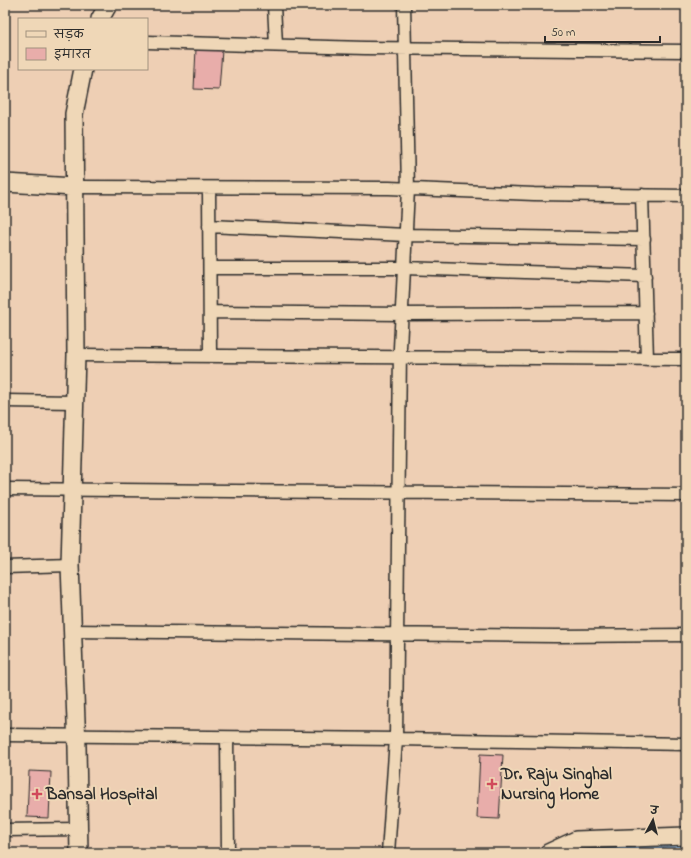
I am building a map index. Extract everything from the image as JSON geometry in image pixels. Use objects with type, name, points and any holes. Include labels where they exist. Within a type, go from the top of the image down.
[{"type":"street","points":[[101,18],[108,5]]},
{"type":"street","points":[[274,5],[276,45]]},
{"type":"street","points":[[388,853],[396,738],[400,358],[408,189],[404,5]]},
{"type":"street","points":[[148,42],[404,48],[686,51]]},
{"type":"street","points":[[79,853],[77,737],[70,566],[76,355],[74,114],[83,70]]},
{"type":"street","points":[[5,183],[74,187],[408,189],[534,194],[686,196]]},
{"type":"street","points":[[209,188],[210,356]]},
{"type":"street","points":[[642,195],[647,358]]},
{"type":"street","points":[[209,226],[406,235],[644,239]]},
{"type":"street","points":[[210,268],[404,268],[645,276]]},
{"type":"street","points":[[210,312],[402,314],[646,313]]},
{"type":"street","points":[[76,355],[686,359]]},
{"type":"street","points":[[5,401],[75,402]]},
{"type":"street","points":[[5,489],[72,491],[686,495]]},
{"type":"street","points":[[5,567],[70,566]]},
{"type":"street","points":[[72,631],[556,636],[686,635]]},
{"type":"street","points":[[5,735],[77,737],[396,738],[686,744]]},
{"type":"street","points":[[227,738],[228,853]]},
{"type":"street","points":[[5,830],[79,829]]},
{"type":"street","points":[[548,853],[576,840],[686,836]]},
{"type":"building","points":[[196,49],[222,50],[219,90],[194,89]]},
{"type":"building","points":[[480,754],[503,755],[499,819],[477,818]]},
{"type":"building","points":[[29,771],[51,772],[49,818],[27,817]]},
{"type":"waterway","points":[[573,853],[578,851],[686,845]]},
{"type":"place","name":"Dr. Raju Singhal Nursing Home","points":[[492,784]]},
{"type":"place","name":"Bansal Hospital","points":[[37,794]]}]
